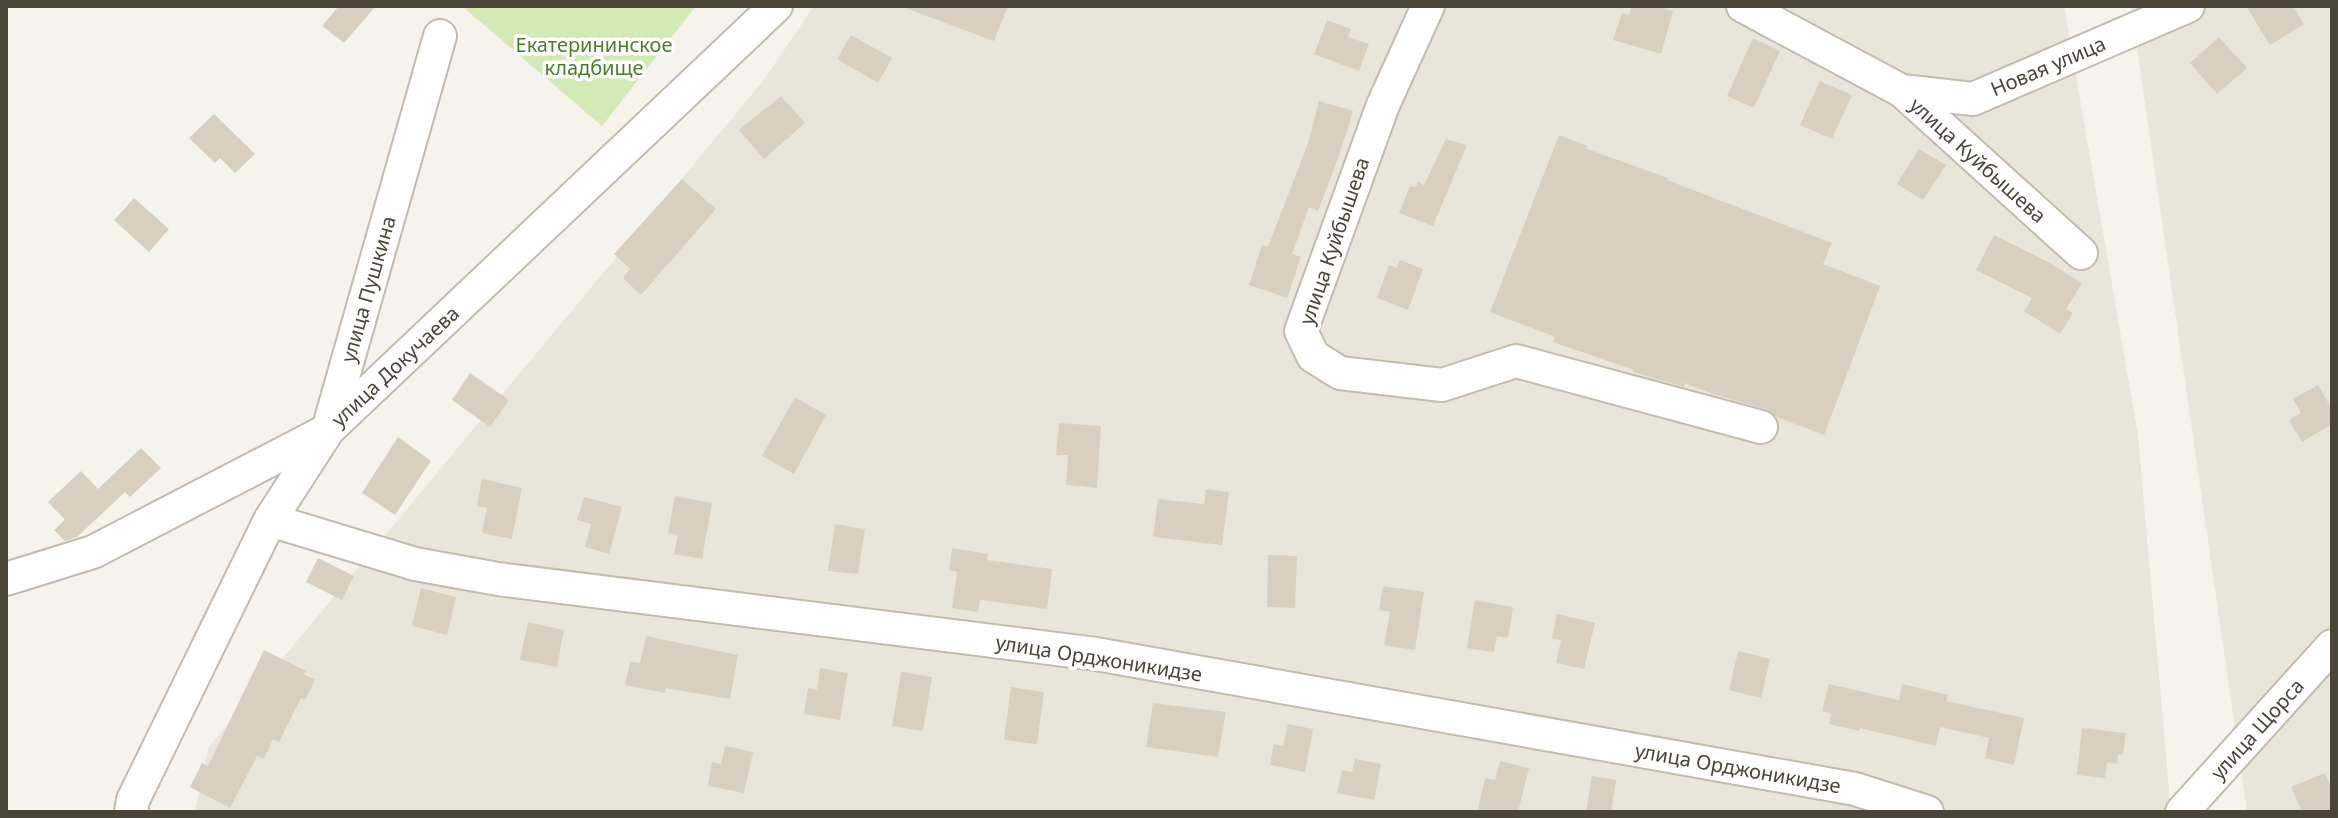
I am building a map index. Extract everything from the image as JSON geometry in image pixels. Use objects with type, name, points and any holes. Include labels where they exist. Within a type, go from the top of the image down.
[{"type":"street","name":"улица Докучаева","points":[[131,812],[133,800],[270,520],[328,430],[776,6]]},
{"type":"street","name":"улица Куйбышева","points":[[1428,6],[1383,105],[1301,331],[1313,356],[1340,373],[1442,385],[1516,361],[1761,427]]},
{"type":"street","name":"улица Куйбышева","points":[[1743,6],[1902,91],[2081,253]]},
{"type":"street","name":"Новая улица","points":[[1902,91],[1973,99],[2188,6]]},
{"type":"street","name":"улица Пушкина","points":[[328,430],[440,36]]},
{"type":"street","points":[[6,579],[93,552],[328,430]]},
{"type":"street","name":"улица Орджоникидзе","points":[[270,520],[415,564],[498,579],[1096,654],[1855,789],[1927,812]]},
{"type":"street","name":"улица Щорса","points":[[2182,812],[2332,646]]},
{"type":"shaded area","points":[[814,6],[2064,6],[2138,435],[2171,812],[195,812],[208,748],[763,81]]},
{"type":"shaded area","points":[[2131,6],[2332,6],[2332,812],[2247,812]]},
{"type":"green space","name":"Екатерининское кладбище","points":[[462,6],[696,6],[602,126]]},
{"type":"building","points":[[339,6],[376,6],[344,43],[322,26]]},
{"type":"building","points":[[906,6],[1008,6],[994,41]]},
{"type":"building","points":[[1631,6],[1655,6],[1673,11],[1661,54],[1613,40],[1622,13],[1629,15]]},
{"type":"building","points":[[2246,6],[2293,6],[2304,24],[2270,45]]},
{"type":"building","points":[[1327,20],[1351,29],[1348,37],[1369,44],[1359,71],[1314,54]]},
{"type":"building","points":[[851,35],[892,58],[878,83],[837,59]]},
{"type":"building","points":[[2219,37],[2247,68],[2217,94],[2190,63]]},
{"type":"building","points":[[1753,38],[1780,51],[1754,108],[1727,96]]},
{"type":"building","points":[[1820,81],[1852,95],[1832,139],[1800,125]]},
{"type":"building","points":[[781,96],[805,123],[764,159],[739,130]]},
{"type":"building","points":[[1319,101],[1353,111],[1318,211],[1309,207],[1292,254],[1301,257],[1287,298],[1249,285],[1262,245],[1268,247],[1308,143]]},
{"type":"building","points":[[214,114],[255,154],[235,173],[220,158],[215,163],[189,138]]},
{"type":"building","points":[[1559,135],[1588,146],[1587,149],[1832,243],[1823,264],[1880,286],[1824,435],[1777,417],[1766,409],[1685,383],[1684,387],[1633,372],[1553,342],[1555,337],[1490,312]]},
{"type":"building","points":[[1446,139],[1467,145],[1433,226],[1399,213],[1410,186],[1416,187],[1418,182],[1424,185]]},
{"type":"building","points":[[1919,149],[1946,165],[1923,200],[1897,184]]},
{"type":"building","points":[[682,179],[716,209],[641,295],[623,278],[630,269],[614,254]]},
{"type":"building","points":[[134,198],[169,229],[149,252],[114,220]]},
{"type":"building","points":[[1994,235],[2082,283],[2066,309],[2073,313],[2060,334],[2024,311],[2032,298],[1976,270]]},
{"type":"building","points":[[1400,260],[1423,269],[1408,310],[1377,298],[1389,265],[1397,268]]},
{"type":"building","points":[[470,373],[509,400],[490,427],[452,400]]},
{"type":"building","points":[[2318,385],[2332,409],[2332,424],[2302,442],[2289,420],[2301,413],[2293,399]]},
{"type":"building","points":[[795,397],[826,415],[794,474],[762,456]]},
{"type":"building","points":[[1059,423],[1101,426],[1097,488],[1066,485],[1068,455],[1056,455]]},
{"type":"building","points":[[398,437],[431,461],[395,515],[362,493]]},
{"type":"building","points":[[141,448],[161,468],[130,497],[125,492],[77,537],[65,541],[54,530],[65,520],[48,502],[81,471],[98,489]]},
{"type":"building","points":[[482,479],[522,488],[512,539],[482,533],[487,508],[477,506]]},
{"type":"building","points":[[1206,489],[1229,492],[1222,545],[1153,537],[1158,499],[1204,504]]},
{"type":"building","points":[[675,496],[712,503],[702,559],[674,554],[678,535],[668,533]]},
{"type":"building","points":[[584,497],[622,507],[609,554],[585,547],[591,524],[577,520]]},
{"type":"building","points":[[835,524],[865,529],[858,574],[828,571]]},
{"type":"building","points":[[952,548],[988,554],[987,560],[1052,569],[1047,609],[980,600],[978,612],[952,608],[957,572],[949,570]]},
{"type":"building","points":[[1268,555],[1297,556],[1295,608],[1267,607]]},
{"type":"building","points":[[318,558],[354,576],[342,600],[306,582]]},
{"type":"building","points":[[1383,586],[1424,592],[1415,650],[1384,645],[1390,612],[1379,610]]},
{"type":"building","points":[[421,588],[456,597],[447,635],[412,626]]},
{"type":"building","points":[[1475,600],[1513,607],[1508,638],[1497,636],[1494,652],[1467,648]]},
{"type":"building","points":[[1557,614],[1595,623],[1584,669],[1556,663],[1561,640],[1552,638]]},
{"type":"building","points":[[528,622],[564,630],[557,667],[520,660]]},
{"type":"building","points":[[646,636],[738,655],[730,699],[666,688],[665,693],[625,685],[630,662],[640,663]]},
{"type":"building","points":[[264,650],[306,671],[304,674],[315,680],[305,700],[301,698],[279,742],[273,739],[264,759],[257,756],[230,808],[190,787],[202,763],[208,766]]},
{"type":"building","points":[[1738,651],[1770,659],[1761,698],[1729,690]]},
{"type":"building","points":[[820,668],[848,673],[840,720],[804,714],[808,688],[817,690]]},
{"type":"building","points":[[901,672],[932,677],[923,731],[892,726]]},
{"type":"building","points":[[1829,684],[1899,700],[1902,684],[1948,695],[1946,701],[2024,718],[2014,765],[1985,758],[1989,738],[1940,727],[1936,746],[1829,724],[1831,713],[1822,711]]},
{"type":"building","points":[[1011,687],[1044,692],[1037,744],[1004,740]]},
{"type":"building","points":[[1153,703],[1226,712],[1218,757],[1146,747]]},
{"type":"building","points":[[1288,724],[1313,729],[1305,772],[1270,765],[1274,744],[1283,746]]},
{"type":"building","points":[[2082,728],[2126,733],[2123,755],[2118,754],[2117,764],[2107,762],[2105,778],[2077,775]]},
{"type":"building","points":[[725,746],[753,752],[744,793],[708,786],[712,762],[721,764]]},
{"type":"building","points":[[1355,759],[1381,764],[1374,800],[1337,793],[1342,770],[1352,772]]},
{"type":"building","points":[[1500,761],[1529,768],[1518,812],[1478,809],[1485,778],[1495,780]]},
{"type":"building","points":[[2325,773],[2332,790],[2332,812],[2302,812],[2291,787]]},
{"type":"building","points":[[1592,776],[1616,780],[1611,812],[1586,812]]}]
